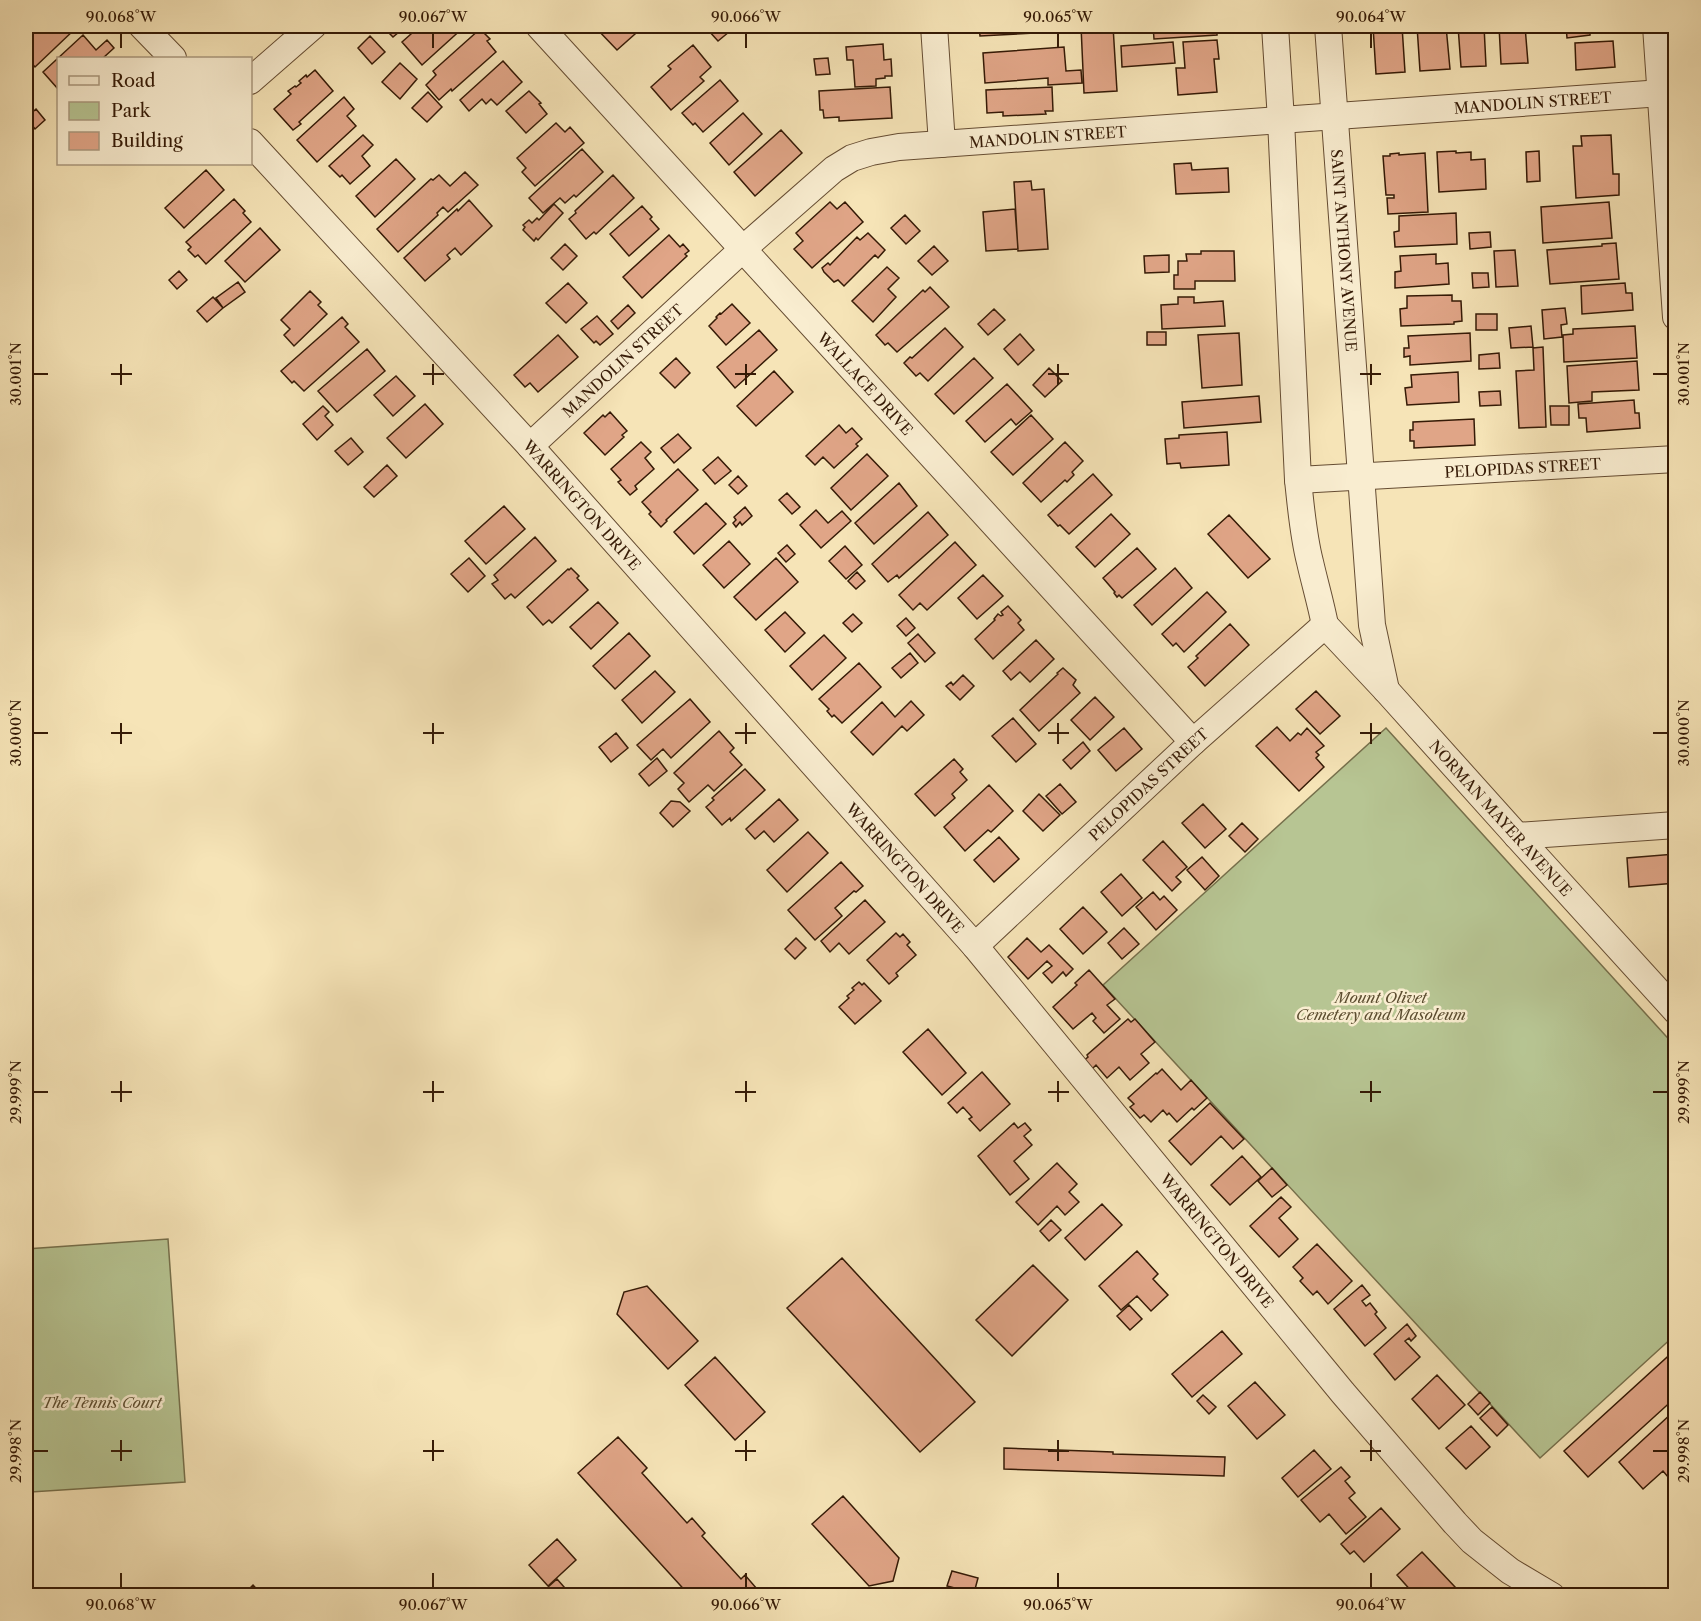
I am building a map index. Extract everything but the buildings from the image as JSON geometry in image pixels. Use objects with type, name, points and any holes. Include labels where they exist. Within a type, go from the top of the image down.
[{"type":"street","points":[[142,26],[172,57]]},
{"type":"street","points":[[252,79],[313,26]]},
{"type":"street","name":"WALLACE DRIVE","points":[[539,26],[1193,742]]},
{"type":"street","points":[[934,26],[942,144]]},
{"type":"street","points":[[1275,26],[1298,480],[1305,537],[1325,625]]},
{"type":"street","name":"SAINT ANTHONY AVENUE","points":[[1328,26],[1372,625],[1386,690]]},
{"type":"street","points":[[1656,26],[1668,92],[1676,316]]},
{"type":"street","name":"MANDOLIN STREET","points":[[530,446],[744,248],[834,169],[852,158],[871,152],[899,147],[1668,92]]},
{"type":"street","name":"WARRINGTON DRIVE","points":[[252,144],[530,446],[975,945],[1328,1375],[1455,1523],[1479,1547],[1510,1571],[1552,1596]]},
{"type":"street","name":"PELOPIDAS STREET","points":[[1298,480],[1676,459]]},
{"type":"street","name":"PELOPIDAS STREET","points":[[975,945],[1193,742],[1325,625]]},
{"type":"street","name":"NORMAN MAYER AVENUE","points":[[1325,625],[1676,1011]]},
{"type":"street","points":[[1517,836],[1676,825]]},
{"type":"green space","name":"Mount Olivet Cemetery and Masoleum","points":[[1386,728],[1675,1046],[1675,1335],[1540,1458],[1103,985]]},
{"type":"green space","name":"The Tennis Court","points":[[168,1239],[185,1482],[31,1492],[26,1412],[26,1249]]}]
